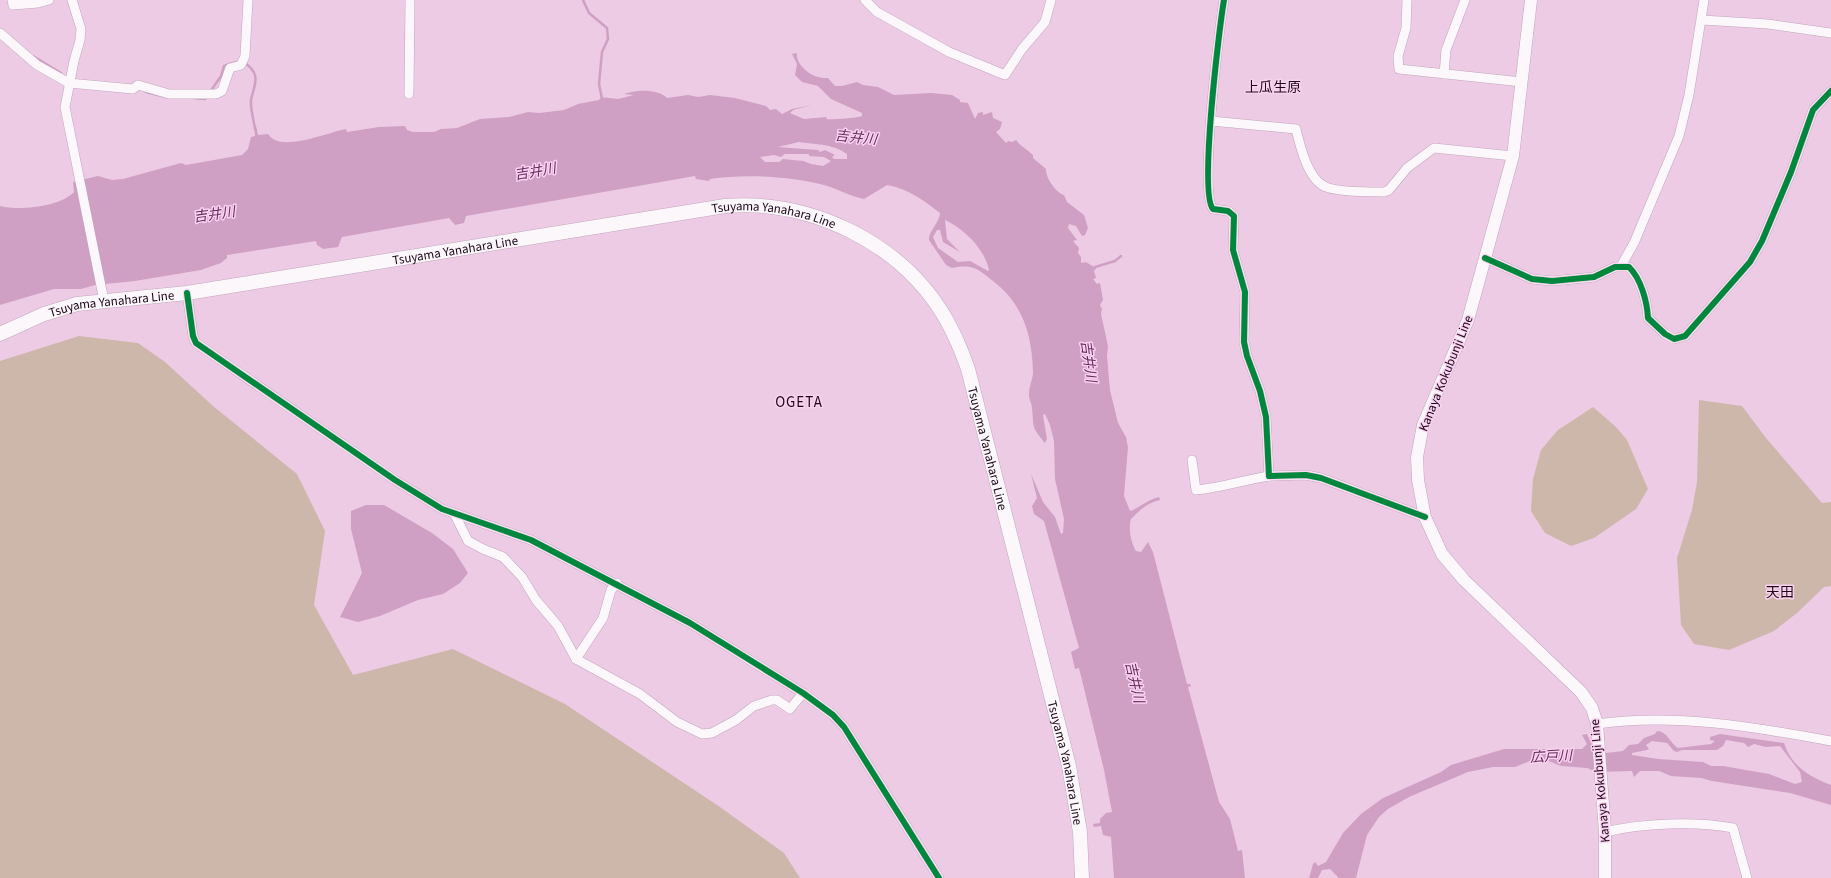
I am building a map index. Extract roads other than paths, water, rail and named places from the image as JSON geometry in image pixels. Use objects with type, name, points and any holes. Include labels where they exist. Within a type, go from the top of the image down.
[{"type":"main road","name":"Kanaya Kokubunji Line","points":[[1531,0],[1513,156],[1468,320],[1429,408],[1420,434],[1417,468],[1425,517],[1437,545],[1452,566],[1464,580],[1581,692],[1592,708],[1597,727],[1602,790],[1605,832],[1605,878]]},
{"type":"main road","name":"Tsuyama Yanahara Line","points":[[0,334],[59,308],[103,295],[188,293],[698,210],[744,204],[802,212],[851,231],[872,243],[908,271],[934,301],[951,329],[968,369],[1069,766],[1080,832],[1082,878]]},
{"type":"street","points":[[12,0],[13,5],[38,3],[49,0]]},
{"type":"street","points":[[72,0],[81,29],[80,40],[69,83],[65,107],[103,295]]},
{"type":"street","points":[[0,33],[37,65],[69,83],[133,89],[138,85],[169,94],[216,94],[222,91],[230,68],[241,65],[245,56],[248,0]]},
{"type":"street","points":[[409,94],[410,0]]},
{"type":"street","points":[[865,0],[877,12],[949,52],[1005,75],[1022,49],[1045,22],[1050,0]]},
{"type":"street","points":[[1224,0],[1209,146],[1209,201],[1213,209],[1228,211],[1234,216],[1233,250],[1245,292],[1244,342],[1247,356],[1260,391],[1266,417],[1269,476]]},
{"type":"street","points":[[1407,0],[1406,28],[1398,56],[1399,69],[1522,82]]},
{"type":"street","points":[[1444,74],[1446,50],[1465,0]]},
{"type":"street","points":[[1621,266],[1634,243],[1679,136],[1702,20],[1704,0]]},
{"type":"street","points":[[1702,20],[1768,24],[1831,34]]},
{"type":"street","points":[[1485,258],[1532,279],[1552,282],[1594,277],[1614,267],[1629,267],[1636,273],[1647,307],[1648,318],[1665,334],[1674,339],[1685,336],[1750,262],[1762,241],[1791,172],[1813,110],[1831,91]]},
{"type":"street","points":[[1211,121],[1296,129],[1302,150],[1316,180],[1327,188],[1335,189],[1384,192],[1389,190],[1412,164],[1434,148],[1513,156]]},
{"type":"street","points":[[188,293],[193,336],[196,343],[394,480],[442,509],[455,515],[531,540],[690,623],[803,693],[833,715],[844,727],[939,878]]},
{"type":"street","points":[[1192,460],[1196,490],[1227,486],[1247,479],[1269,476],[1306,475],[1321,478],[1425,517]]},
{"type":"street","points":[[455,515],[468,540],[483,549],[503,557],[522,577],[536,600],[558,626],[576,659],[640,694],[677,722],[702,734],[712,733],[736,720],[754,706],[772,700],[777,700],[790,710],[803,693]]},
{"type":"street","points":[[576,659],[603,618],[611,590],[617,584]]},
{"type":"street","points":[[1597,727],[1662,720],[1713,722],[1781,732],[1831,742]]},
{"type":"street","points":[[1605,832],[1629,826],[1714,824],[1732,828],[1746,878]]},
{"type":"water","name":"吉井川","points":[[797,53],[798,61],[807,71],[814,76],[828,78],[835,86],[842,86],[857,82],[863,85],[878,87],[894,95],[931,93],[952,95],[960,100],[960,102],[968,103],[975,119],[978,113],[983,112],[983,115],[992,112],[993,118],[1002,122],[1000,129],[996,132],[1006,143],[1008,141],[1012,142],[1016,140],[1033,155],[1033,158],[1046,169],[1047,176],[1055,188],[1064,195],[1067,202],[1084,215],[1088,228],[1085,235],[1082,236],[1076,226],[1069,224],[1068,228],[1077,240],[1073,241],[1079,248],[1078,253],[1081,257],[1081,263],[1086,262],[1094,267],[1098,266],[1094,271],[1096,278],[1093,279],[1097,284],[1100,283],[1103,300],[1100,305],[1108,346],[1107,356],[1110,390],[1118,423],[1126,437],[1128,447],[1124,496],[1130,511],[1154,498],[1159,497],[1160,500],[1147,505],[1131,519],[1131,540],[1136,551],[1141,552],[1148,542],[1153,552],[1187,684],[1190,684],[1191,686],[1188,687],[1219,802],[1230,819],[1238,851],[1242,850],[1245,878],[1114,878],[1111,837],[1103,835],[1101,826],[1094,827],[1093,824],[1100,823],[1100,819],[1106,813],[1112,812],[1104,770],[1079,668],[1075,669],[1071,652],[1079,648],[1044,521],[1034,514],[1032,506],[1037,498],[1031,474],[1043,502],[1055,517],[1061,534],[1063,533],[1064,519],[1055,479],[1054,441],[1050,425],[1045,414],[1043,415],[1047,439],[1045,443],[1035,430],[1033,423],[1032,406],[1029,395],[1033,375],[1031,345],[1028,333],[1019,310],[1012,300],[993,281],[974,268],[952,268],[946,265],[929,240],[930,234],[938,220],[940,213],[922,199],[909,192],[887,185],[864,199],[852,196],[826,185],[794,179],[751,176],[723,177],[710,179],[709,181],[696,179],[695,176],[466,216],[464,223],[455,225],[449,218],[342,237],[338,247],[323,249],[317,245],[316,241],[227,255],[227,258],[221,263],[201,270],[135,281],[95,285],[81,289],[54,289],[0,305],[0,206],[28,208],[59,201],[68,197],[74,192],[73,182],[98,176],[112,180],[123,179],[181,163],[186,165],[242,155],[248,149],[251,137],[255,136],[254,126],[256,126],[258,135],[268,134],[274,140],[282,142],[310,139],[346,129],[347,132],[379,127],[405,126],[407,130],[413,132],[434,132],[441,129],[457,128],[480,119],[509,117],[528,112],[539,113],[564,110],[578,104],[599,100],[601,97],[618,99],[634,95],[624,94],[635,91],[653,91],[667,98],[688,95],[698,97],[710,95],[735,98],[766,106],[770,110],[776,109],[782,114],[792,109],[812,105],[793,110],[790,113],[804,119],[827,117],[826,119],[838,119],[862,116],[862,113],[831,99],[818,86],[802,82],[795,75],[797,64],[792,54]],"holes":[[[799,142],[836,148],[847,154],[847,159],[834,159],[832,157],[835,155],[825,150],[820,152],[818,150],[778,147]],[[785,154],[809,154],[809,156],[824,157],[831,161],[823,166],[803,161],[783,159],[779,162],[765,162],[760,157],[774,155],[781,157]],[[945,220],[959,228],[972,240],[983,254],[989,270],[988,271],[970,261],[958,262],[938,248],[933,237],[937,230],[940,230],[943,242],[960,252],[947,239]]]},
{"type":"water","points":[[366,505],[384,505],[432,533],[453,549],[468,573],[460,583],[443,594],[418,600],[380,616],[358,622],[340,617],[362,573],[351,529],[351,511]]},
{"type":"water","name":"広戸川","points":[[1657,731],[1663,733],[1678,748],[1711,744],[1715,741],[1710,740],[1710,737],[1720,734],[1784,743],[1791,758],[1802,770],[1831,785],[1831,805],[1790,793],[1701,778],[1671,776],[1659,771],[1640,771],[1634,777],[1632,771],[1596,772],[1587,768],[1561,766],[1546,760],[1530,761],[1515,767],[1493,767],[1468,772],[1409,797],[1388,809],[1379,817],[1367,835],[1356,878],[1339,878],[1330,869],[1322,870],[1318,878],[1309,878],[1313,864],[1315,862],[1318,866],[1326,862],[1343,833],[1361,814],[1383,798],[1441,772],[1451,765],[1504,749],[1582,749],[1587,744],[1582,735],[1587,734],[1595,751],[1606,753],[1623,751],[1629,745],[1638,744],[1644,738],[1655,734]],"holes":[[[1726,740],[1744,743],[1748,747],[1754,744],[1766,747],[1780,746],[1800,772],[1802,782],[1795,784],[1769,774],[1723,766],[1711,766],[1703,762],[1658,759],[1632,755],[1632,753],[1649,749],[1646,745],[1652,741],[1667,743],[1674,751],[1677,752],[1682,750],[1717,750],[1723,746]]]},
{"type":"waterway","points":[[583,0],[589,13],[607,28],[608,39],[602,52],[599,84],[602,99]]},
{"type":"waterway","points":[[33,56],[61,73]]},
{"type":"waterway","points":[[210,92],[221,76],[224,66],[236,62]]},
{"type":"waterway","points":[[245,63],[254,72],[256,80],[251,100],[255,129]]},
{"type":"waterway","points":[[146,92],[166,97]]},
{"type":"waterway","points":[[193,98],[205,99],[209,96]]},
{"type":"waterway","points":[[1095,267],[1115,261],[1121,256]]},
{"type":"district","name":"上瓜生原","points":[[1273,87]]},
{"type":"district","name":"OGETA","points":[[799,402]]},
{"type":"district","name":"天田","points":[[1780,592]]}]
